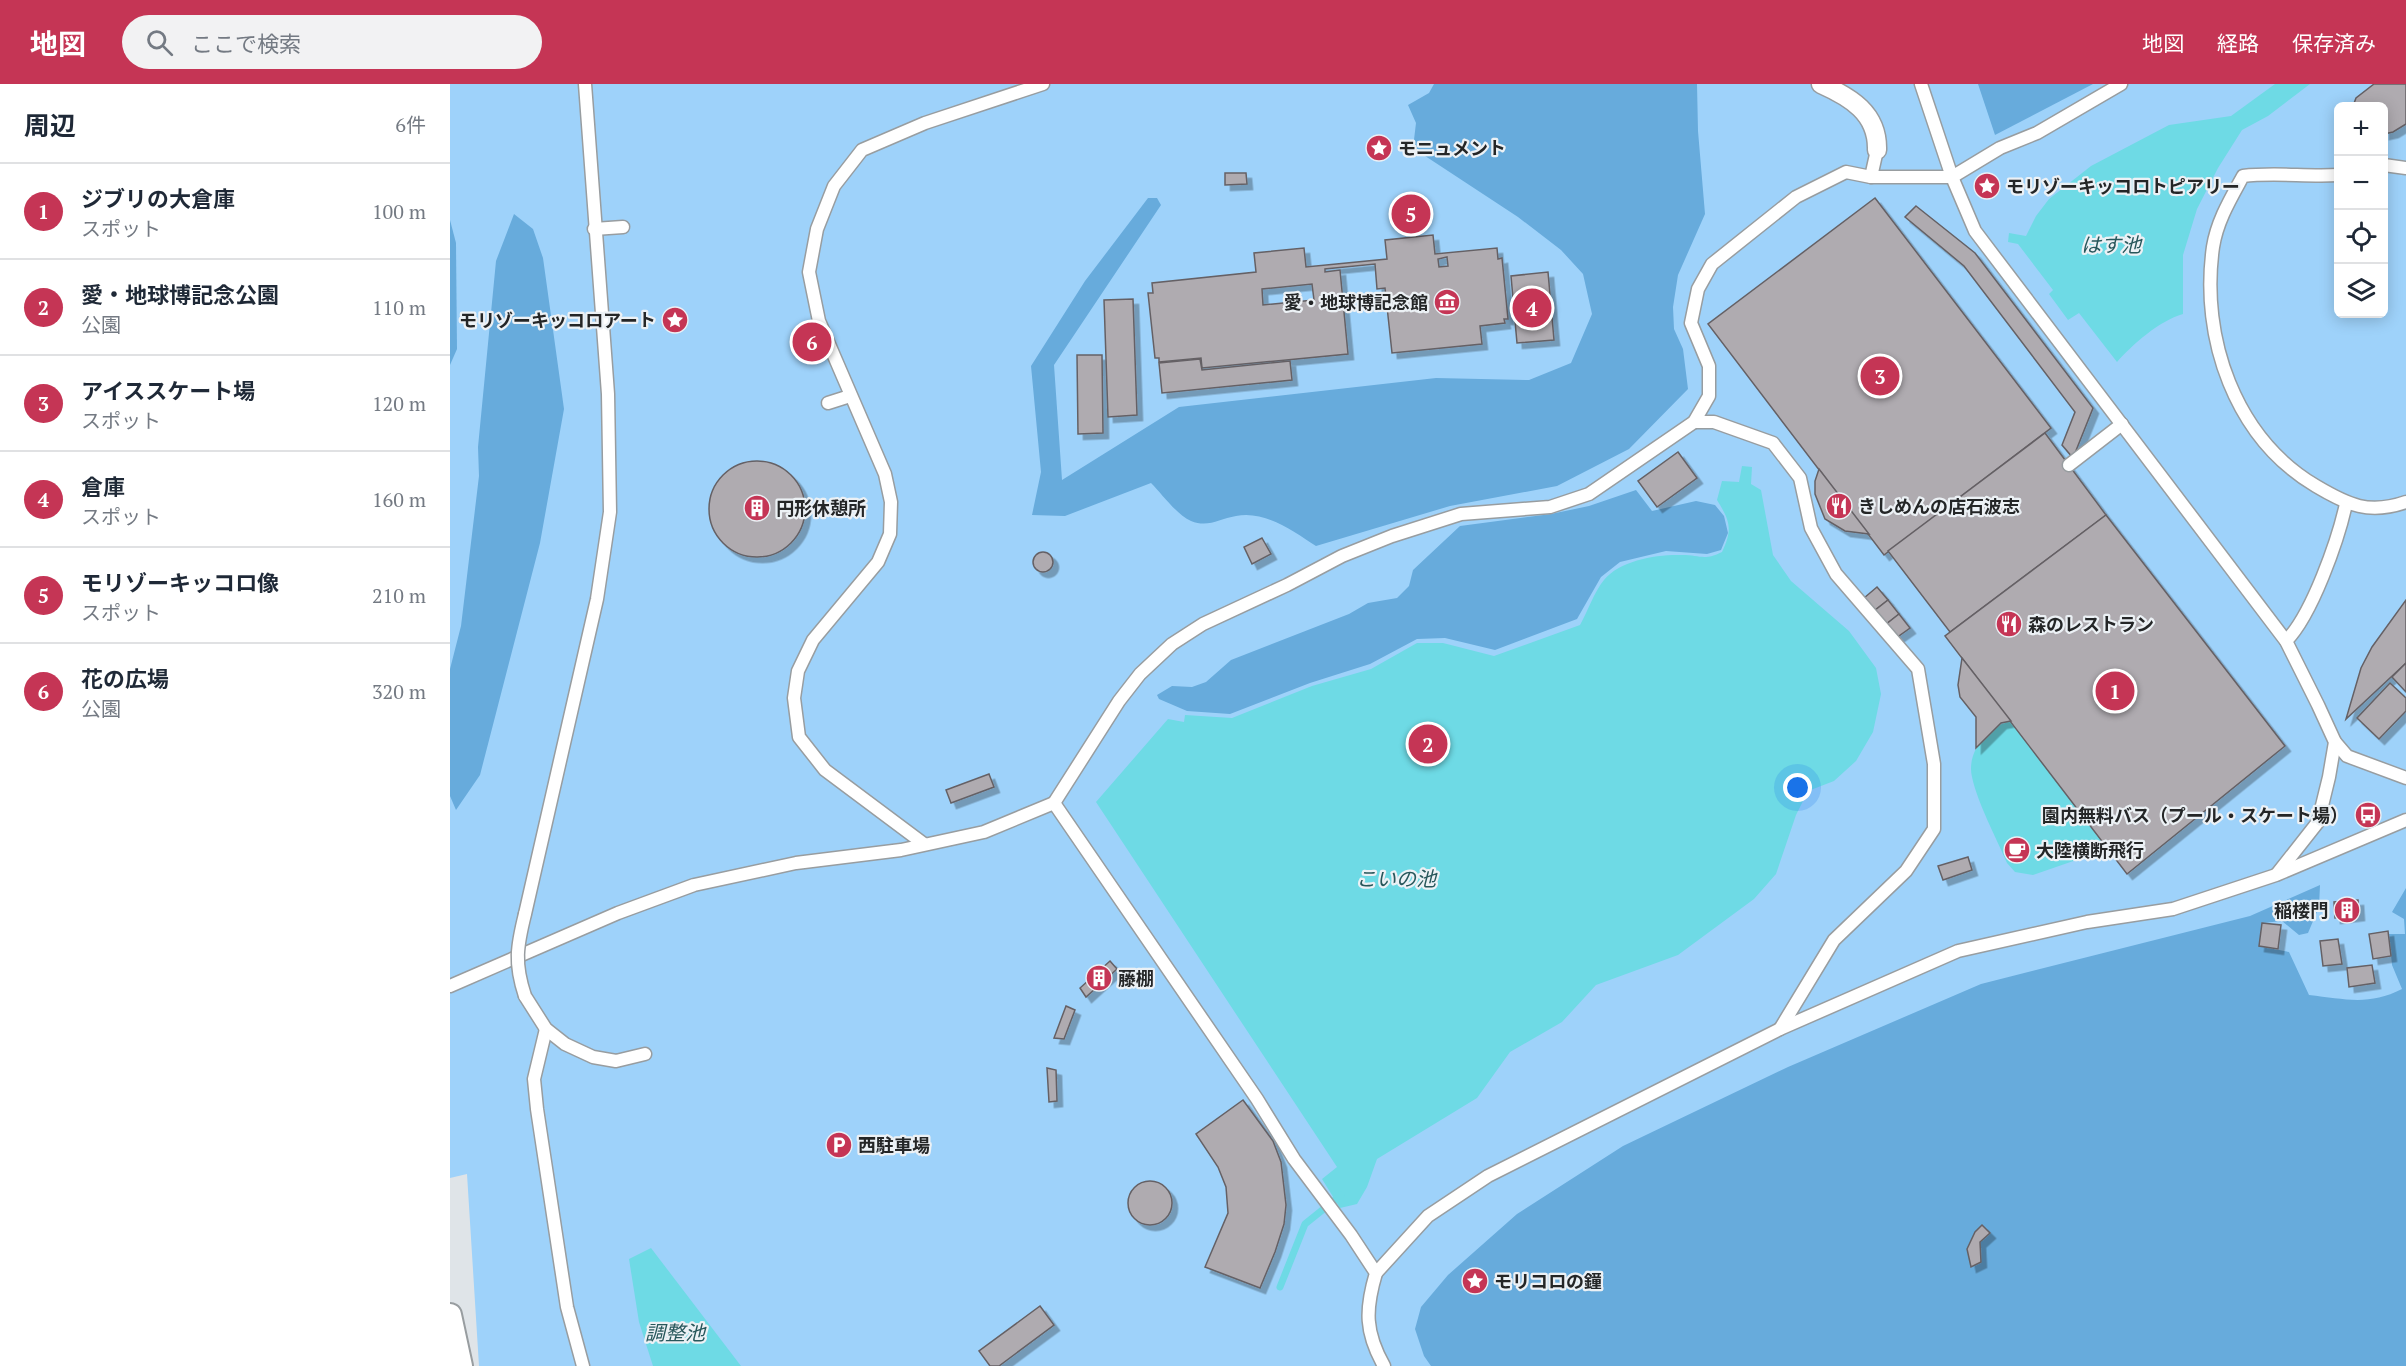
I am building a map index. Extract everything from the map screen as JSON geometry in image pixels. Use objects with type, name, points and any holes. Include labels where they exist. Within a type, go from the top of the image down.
[{"type":"street","points":[[1821,84],[1850,98],[1868,116],[1877,138],[1877,150]]},
{"type":"street","points":[[450,1315],[461,1366]]},
{"type":"lane","points":[[585,84],[608,394],[610,512],[597,599],[516,947],[517,973],[525,996],[546,1029],[565,1044],[592,1057],[616,1061],[645,1054]]},
{"type":"lane","points":[[924,844],[825,770],[799,737],[794,698],[798,671],[813,640],[878,562],[890,534],[891,501],[885,474],[819,321],[809,272],[817,229],[834,186],[862,150],[925,123],[1043,84]]},
{"type":"lane","points":[[1921,84],[1952,177],[1975,231],[2286,641],[2335,742],[2347,756],[2406,778]]},
{"type":"lane","points":[[450,986],[618,913],[694,885],[796,864],[901,850],[984,832],[1053,803],[1119,701],[1140,674],[1172,644],[1203,624],[1287,585],[1342,556],[1392,536],[1461,514],[1550,507],[1588,494],[1694,422],[1709,396],[1709,366],[1691,323],[1698,289],[1712,264],[1796,197],[1846,172],[1871,177],[1952,177],[2000,148],[2037,133],[2121,84]]},
{"type":"lane","points":[[1871,177],[1877,150]]},
{"type":"lane","points":[[2388,165],[2406,167]]},
{"type":"lane","points":[[2334,175],[2309,177],[2267,173],[2243,176],[2222,217],[2213,246],[2211,304],[2215,340],[2224,369],[2252,426],[2273,452],[2302,478],[2346,504],[2366,508],[2391,507],[2406,502]]},
{"type":"lane","points":[[594,229],[622,227]]},
{"type":"lane","points":[[828,403],[850,396]]},
{"type":"lane","points":[[1694,422],[1714,422],[1773,443],[1800,478],[1811,528],[1836,574],[1918,669],[1934,764],[1934,829],[1906,871],[1834,940],[1780,1029]]},
{"type":"lane","points":[[2069,465],[2122,424]]},
{"type":"lane","points":[[2286,641],[2304,614],[2322,574],[2341,527],[2346,504]]},
{"type":"lane","points":[[2276,875],[2318,822],[2335,742]]},
{"type":"lane","points":[[1053,803],[1257,1099],[1294,1159],[1351,1235],[1376,1273]]},
{"type":"lane","points":[[1384,1366],[1368,1333],[1368,1298],[1376,1273],[1428,1216],[1488,1176],[1780,1029],[1958,951],[2087,922],[2174,909],[2276,875],[2406,820]]},
{"type":"lane","points":[[546,1029],[534,1079],[537,1109],[567,1307],[583,1366]]},
{"type":"shaded area","points":[[450,84],[2406,84],[2406,1366],[479,1366],[467,1174],[450,1178]]},
{"type":"shaded area","points":[[1434,84],[1697,84],[1698,131],[1705,214],[1678,275],[1673,307],[1674,329],[1683,349],[1688,389],[1629,449],[1557,486],[1450,506],[1316,546],[1279,524],[1258,516],[1236,516],[1203,524],[1191,521],[1175,509],[1151,483],[1065,516],[1032,515],[1041,472],[1031,366],[1085,281],[1148,198],[1157,198],[1161,205],[1054,365],[1062,480],[1179,407],[1436,378],[1529,380],[1571,363],[1592,314],[1583,274],[1561,250],[1518,217],[1413,148],[1416,123],[1408,105],[1429,93]]},
{"type":"shaded area","points":[[1978,84],[2093,84],[1995,135]]},
{"type":"shaded area","points":[[514,214],[533,229],[543,258],[564,409],[540,543],[480,775],[456,810],[450,796],[450,669],[461,626],[479,476],[478,447],[496,261]]},
{"type":"shaded area","points":[[450,220],[456,243],[457,349],[450,365]]},
{"type":"shaded area","points":[[1636,490],[1652,511],[1696,501],[1715,505],[1724,516],[1728,533],[1721,550],[1707,554],[1666,551],[1620,562],[1601,577],[1577,619],[1495,650],[1445,638],[1417,639],[1370,664],[1310,683],[1230,714],[1187,711],[1159,699],[1157,695],[1172,686],[1192,687],[1206,682],[1231,660],[1349,614],[1368,603],[1397,598],[1409,586],[1413,570],[1460,526],[1551,514],[1589,506]]},
{"type":"shaded area","points":[[2320,885],[2319,907],[2308,933],[2299,935],[2282,921],[2263,923],[2259,946],[2289,952],[2309,995],[2357,1000],[2379,998],[2402,989],[2392,965],[2389,934],[2405,934],[2404,919],[2392,912],[2406,888],[2406,1366],[1431,1366],[1424,1356],[1415,1329],[1421,1307],[1448,1275],[1517,1214],[1623,1146],[1788,1067],[1981,984],[2250,916]]},
{"type":"water","name":"はす池","points":[[2275,84],[2310,84],[2268,116],[2242,130],[2218,168],[2197,209],[2183,255],[2183,314],[2147,334],[2117,362],[2079,313],[2068,320],[2049,294],[2053,290],[2018,244],[2008,242],[2009,233],[2026,236],[2036,216],[2049,199],[2091,166],[2169,125],[2231,116]]},
{"type":"water","name":"こいの池","points":[[1742,466],[1752,467],[1751,484],[1761,490],[1773,555],[1791,581],[1849,631],[1876,668],[1881,694],[1873,732],[1856,761],[1834,781],[1808,791],[1796,815],[1776,874],[1754,899],[1678,955],[1596,985],[1562,1022],[1510,1052],[1477,1098],[1377,1159],[1367,1187],[1357,1204],[1340,1208],[1322,1179],[1337,1167],[1096,802],[1168,719],[1184,722],[1185,715],[1232,718],[1312,686],[1371,669],[1417,643],[1443,643],[1494,656],[1580,625],[1600,585],[1611,573],[1629,563],[1651,557],[1688,555],[1706,557],[1722,552],[1729,531],[1725,514],[1717,500],[1722,481],[1739,482]]},
{"type":"water","points":[[2011,721],[2108,849],[2033,875],[2015,872],[2007,863],[1978,798],[1971,768],[1972,758],[1987,734],[1994,728]]},
{"type":"water","name":"調整池","points":[[651,1248],[741,1366],[653,1366],[639,1322],[629,1259]]},
{"type":"building","points":[[2374,84],[2406,84],[2406,124],[2388,133],[2388,102],[2354,102],[2356,98]]},
{"type":"building","points":[[1225,173],[1246,173],[1247,184],[1225,185]]},
{"type":"building","points":[[1875,198],[2051,428],[1884,555],[1708,324]]},
{"type":"building","points":[[1916,206],[1975,253],[2093,408],[2073,458],[2062,445],[2075,412],[1964,266],[1905,217]]},
{"type":"building","name":"愛・地球博記念館","points":[[1433,235],[1435,254],[1497,248],[1498,259],[1502,258],[1508,319],[1504,319],[1505,323],[1480,326],[1482,344],[1392,353],[1385,288],[1377,289],[1375,264],[1325,269],[1325,272],[1340,270],[1348,354],[1202,368],[1201,358],[1159,362],[1159,358],[1155,358],[1148,293],[1153,293],[1152,283],[1256,272],[1254,253],[1304,248],[1306,267],[1387,259],[1385,240]],"holes":[[[1447,257],[1448,266],[1439,267],[1438,259]],[[1312,284],[1314,300],[1263,305],[1262,289]]]},
{"type":"building","points":[[1548,272],[1554,340],[1517,343],[1511,276]]},
{"type":"building","points":[[1133,299],[1137,415],[1108,417],[1104,300]]},
{"type":"building","points":[[1077,355],[1102,355],[1103,433],[1078,434]]},
{"type":"building","name":"愛・地球博記念館","points":[[1200,359],[1202,370],[1290,361],[1292,380],[1162,393],[1159,363]]},
{"type":"building","points":[[2045,433],[2106,515],[1950,632],[1888,551]]},
{"type":"building","points":[[1678,452],[1697,478],[1657,507],[1638,481]]},
{"type":"building","name":"円形休憩所","points":[[757,461],[775,465],[791,475],[801,491],[805,509],[801,527],[791,543],[775,553],[757,557],[739,553],[723,543],[713,527],[709,509],[713,491],[723,475],[739,465]]},
{"type":"building","points":[[1819,469],[1869,534],[1845,531],[1825,519],[1815,494],[1815,481]]},
{"type":"building","points":[[2106,515],[2285,746],[2127,874],[1945,636]]},
{"type":"building","points":[[1262,538],[1271,554],[1252,564],[1244,547]]},
{"type":"building","points":[[1039,552],[1047,552],[1053,558],[1053,566],[1047,572],[1039,572],[1033,566],[1033,558]]},
{"type":"building","points":[[1877,587],[1888,600],[1874,611],[1864,598]]},
{"type":"building","points":[[1888,600],[1899,614],[1885,625],[1874,611]]},
{"type":"building","points":[[2406,600],[2406,663],[2346,719],[2361,668],[2372,647]]},
{"type":"building","points":[[1899,614],[1910,628],[1896,638],[1885,625]]},
{"type":"building","points":[[1962,658],[2011,721],[2001,723],[1976,748],[1976,717],[1960,697],[1958,685]]},
{"type":"building","points":[[2406,663],[2406,692],[2392,677]]},
{"type":"building","points":[[2390,683],[2406,698],[2406,711],[2379,739],[2357,718]]},
{"type":"building","points":[[989,774],[994,787],[951,803],[946,790]]},
{"type":"building","points":[[1968,857],[1972,870],[1943,880],[1938,866]]},
{"type":"building","name":"稲楼門","points":[[2358,900],[2359,915],[2335,918],[2334,902]]},
{"type":"building","points":[[2262,923],[2281,925],[2278,949],[2259,946]]},
{"type":"building","points":[[2388,931],[2391,956],[2373,959],[2369,934]]},
{"type":"building","points":[[2338,939],[2342,964],[2323,966],[2320,941]]},
{"type":"building","name":"藤棚","points":[[1110,961],[1117,969],[1086,997],[1080,988]]},
{"type":"building","points":[[2372,965],[2375,983],[2349,987],[2347,968]]},
{"type":"building","name":"藤棚","points":[[1066,1006],[1075,1010],[1064,1039],[1054,1038]]},
{"type":"building","points":[[1047,1068],[1056,1070],[1057,1101],[1049,1102]]},
{"type":"building","points":[[1243,1100],[1273,1141],[1281,1162],[1286,1205],[1284,1224],[1260,1288],[1205,1267],[1228,1213],[1226,1187],[1218,1167],[1196,1134]]},
{"type":"building","points":[[1150,1181],[1159,1182],[1166,1187],[1171,1194],[1171,1212],[1166,1219],[1159,1224],[1150,1225],[1141,1224],[1134,1219],[1129,1212],[1128,1203],[1129,1194],[1134,1187],[1141,1182]]},
{"type":"building","points":[[1982,1225],[1990,1233],[1980,1242],[1981,1262],[1971,1267],[1967,1249],[1975,1232]]},
{"type":"building","points":[[1040,1306],[1054,1325],[999,1366],[990,1366],[979,1351]]},
{"type":"waterway","points":[[1280,1287],[1305,1224],[1341,1195]]},
{"type":"place","name":"モニュメント","points":[[1379,148]]},
{"type":"place","name":"モリゾーキッコロトピアリー","points":[[1987,186]]},
{"type":"place","name":"モリゾーキッコロ像","points":[[1411,214]]},
{"type":"place","name":"愛・地球博記念館","points":[[1447,302]]},
{"type":"place","name":"倉庫","points":[[1532,308]]},
{"type":"place","name":"モリゾーキッコロアート","points":[[675,320]]},
{"type":"place","name":"花の広場","points":[[812,342]]},
{"type":"place","name":"アイススケート場","points":[[1880,376]]},
{"type":"place","name":"きしめんの店石波志","points":[[1839,506]]},
{"type":"place","name":"円形休憩所","points":[[757,508]]},
{"type":"place","name":"森のレストラン","points":[[2009,624]]},
{"type":"place","name":"ジブリの大倉庫","points":[[2115,691]]},
{"type":"place","name":"愛・地球博記念公園","points":[[1428,744]]},
{"type":"place","name":"園内無料バス（プール・スケート場）","points":[[2368,815]]},
{"type":"place","name":"大陸横断飛行","points":[[2017,850]]},
{"type":"place","name":"稲楼門","points":[[2347,910]]},
{"type":"place","name":"藤棚","points":[[1099,978]]},
{"type":"place","name":"西駐車場","points":[[839,1145]]},
{"type":"place","name":"モリコロの鐘","points":[[1475,1281]]}]
